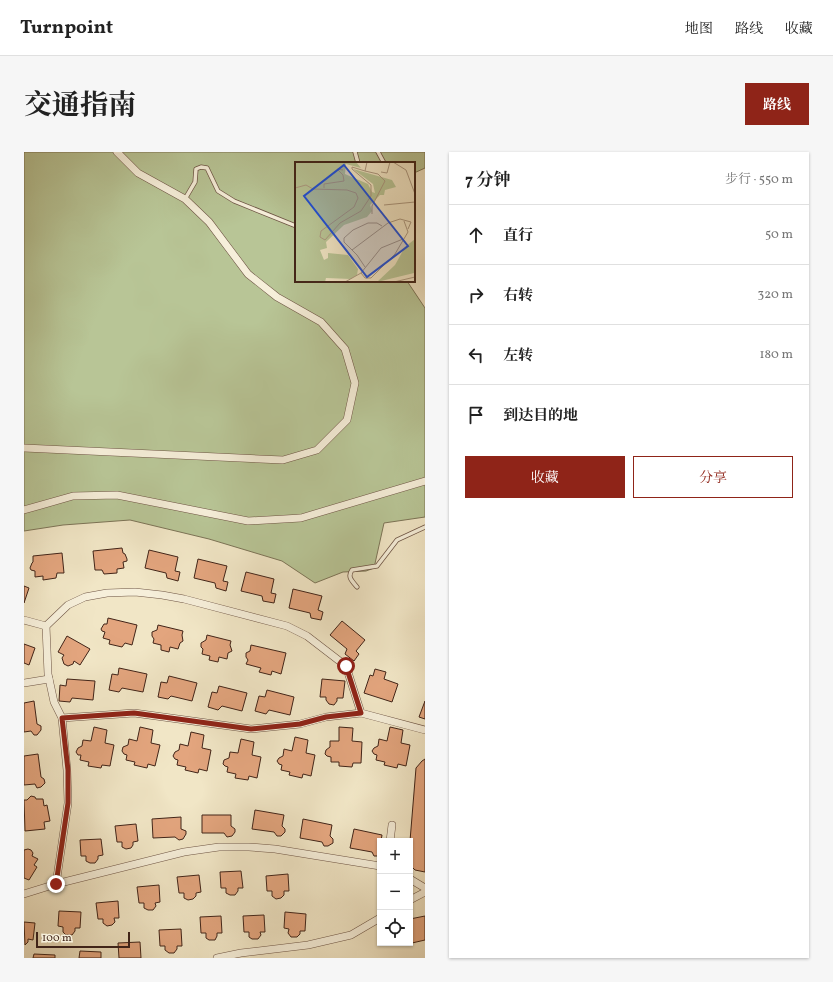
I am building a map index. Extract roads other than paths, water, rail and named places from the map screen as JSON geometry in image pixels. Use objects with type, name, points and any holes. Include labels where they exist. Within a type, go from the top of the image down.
[{"type":"street","points":[[24,448],[283,460],[317,450],[346,420],[354,383],[345,350],[321,322],[277,297],[248,274],[209,222],[185,199],[138,173],[117,152]]},
{"type":"street","points":[[24,510],[73,496],[117,495],[248,521],[301,518],[425,481]]},
{"type":"street","points":[[56,884],[68,803],[68,770],[62,718],[54,702],[49,679],[46,626],[68,605],[85,597],[107,593],[135,592],[184,599],[287,626],[307,636],[346,666],[361,713]]},
{"type":"street","points":[[24,620],[46,626]]},
{"type":"street","points":[[24,683],[49,679]]},
{"type":"street","points":[[62,718],[134,713],[251,729],[300,724],[326,717],[361,713],[425,730]]},
{"type":"street","points":[[390,838],[392,825]]},
{"type":"street","points":[[24,894],[56,884],[184,852],[219,847],[275,849],[377,866]]},
{"type":"street","points":[[413,881],[425,888]]},
{"type":"street","points":[[413,898],[425,892]]},
{"type":"street","points":[[217,958],[241,953],[308,945],[351,935],[377,920]]},
{"type":"lane","points":[[355,152],[358,162]]},
{"type":"lane","points":[[378,152],[383,162]]},
{"type":"lane","points":[[185,199],[195,182],[196,168],[207,168],[218,191],[234,201],[295,226]]},
{"type":"lane","points":[[357,587],[350,578],[350,573],[352,570],[377,566],[397,540],[425,527]]}]
